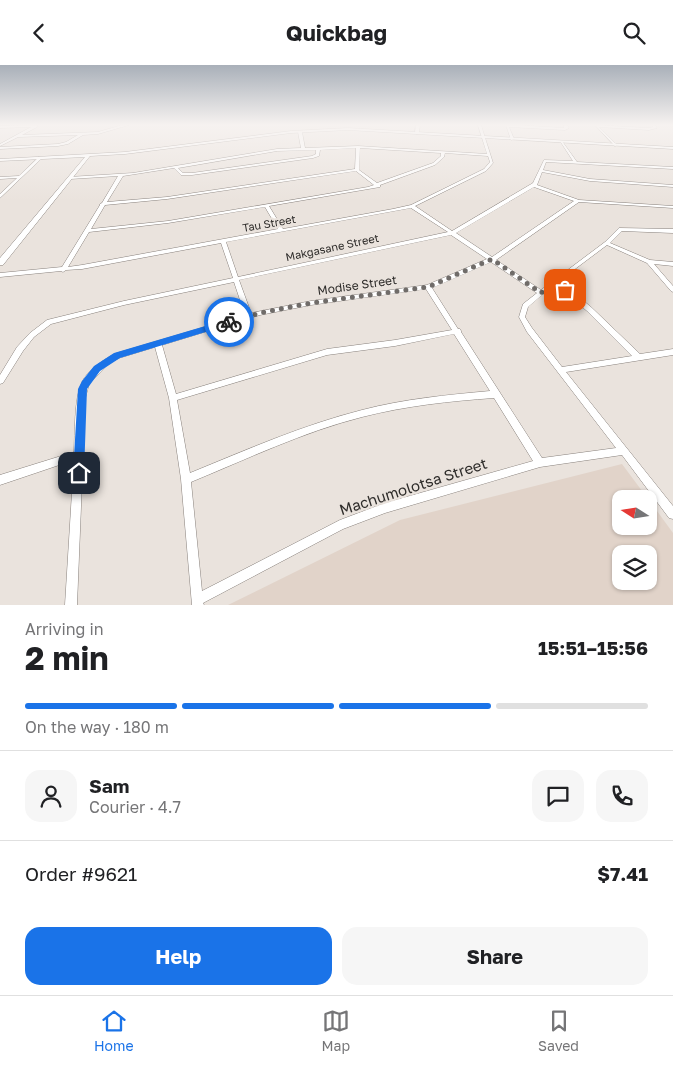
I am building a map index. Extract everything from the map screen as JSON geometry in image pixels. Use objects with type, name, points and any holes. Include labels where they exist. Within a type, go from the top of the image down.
[{"type":"street","points":[[0,159],[88,156],[147,150]]},
{"type":"street","points":[[70,178],[121,175],[176,168],[267,151],[281,150]]},
{"type":"street","points":[[176,168],[182,174],[192,174],[313,157],[318,155],[318,150]]},
{"type":"street","points":[[357,170],[358,150]]},
{"type":"street","points":[[412,150],[490,155],[488,150]]},
{"type":"street","points":[[567,150],[575,161]]},
{"type":"street","points":[[86,231],[168,222],[378,186],[434,164],[443,156],[443,152]]},
{"type":"street","name":"Tau Street","points":[[0,275],[63,270],[223,242],[412,205],[485,169],[491,164],[490,155]]},
{"type":"street","points":[[0,263],[88,156]]},
{"type":"street","points":[[0,197],[40,158]]},
{"type":"street","points":[[673,168],[575,161],[545,161],[541,171],[581,179],[673,186]]},
{"type":"street","points":[[102,204],[168,198],[357,170],[378,186]]},
{"type":"street","name":"Makgasane Street","points":[[0,381],[20,349],[32,335],[49,322],[124,303],[452,233],[533,185],[541,171]]},
{"type":"street","points":[[63,270],[121,175]]},
{"type":"street","points":[[0,178],[20,177]]},
{"type":"street","points":[[533,185],[578,201],[673,207]]},
{"type":"street","name":"Modise Street","points":[[71,605],[80,454],[81,399],[85,383],[97,369],[117,356],[249,316],[311,303],[428,287],[492,259],[578,201]]},
{"type":"street","points":[[266,205],[282,231]]},
{"type":"street","points":[[412,205],[541,293]]},
{"type":"street","points":[[673,231],[623,228],[608,243],[555,281],[525,306],[522,317],[529,330],[673,514]]},
{"type":"street","points":[[223,242],[249,316]]},
{"type":"street","points":[[608,243],[649,262],[673,264]]},
{"type":"street","points":[[649,262],[673,290]]},
{"type":"street","points":[[555,281],[589,309],[639,358]]},
{"type":"street","points":[[428,287],[458,331],[540,463]]},
{"type":"street","points":[[172,398],[327,352],[396,343],[458,331]]},
{"type":"street","points":[[158,344],[172,398],[186,479],[198,603]]},
{"type":"street","points":[[560,370],[673,352]]},
{"type":"street","points":[[186,479],[302,433],[344,419],[416,404],[497,394]]},
{"type":"street","name":"Machumolotsa Street","points":[[198,603],[340,525],[433,493],[540,463],[623,451]]},
{"type":"street","points":[[0,480],[80,454]]},
{"type":"shaded area","points":[[622,464],[641,490],[612,490],[612,535],[658,535],[658,512],[673,533],[673,605],[228,605],[400,520]]},
{"type":"way so far","points":[[229,322],[260,313],[311,303],[428,287],[460,275],[492,259],[541,293],[555,281],[565,290]]},
{"type":"route","points":[[79,473],[81,399],[85,383],[97,369],[105,362],[117,356],[229,322]]}]
